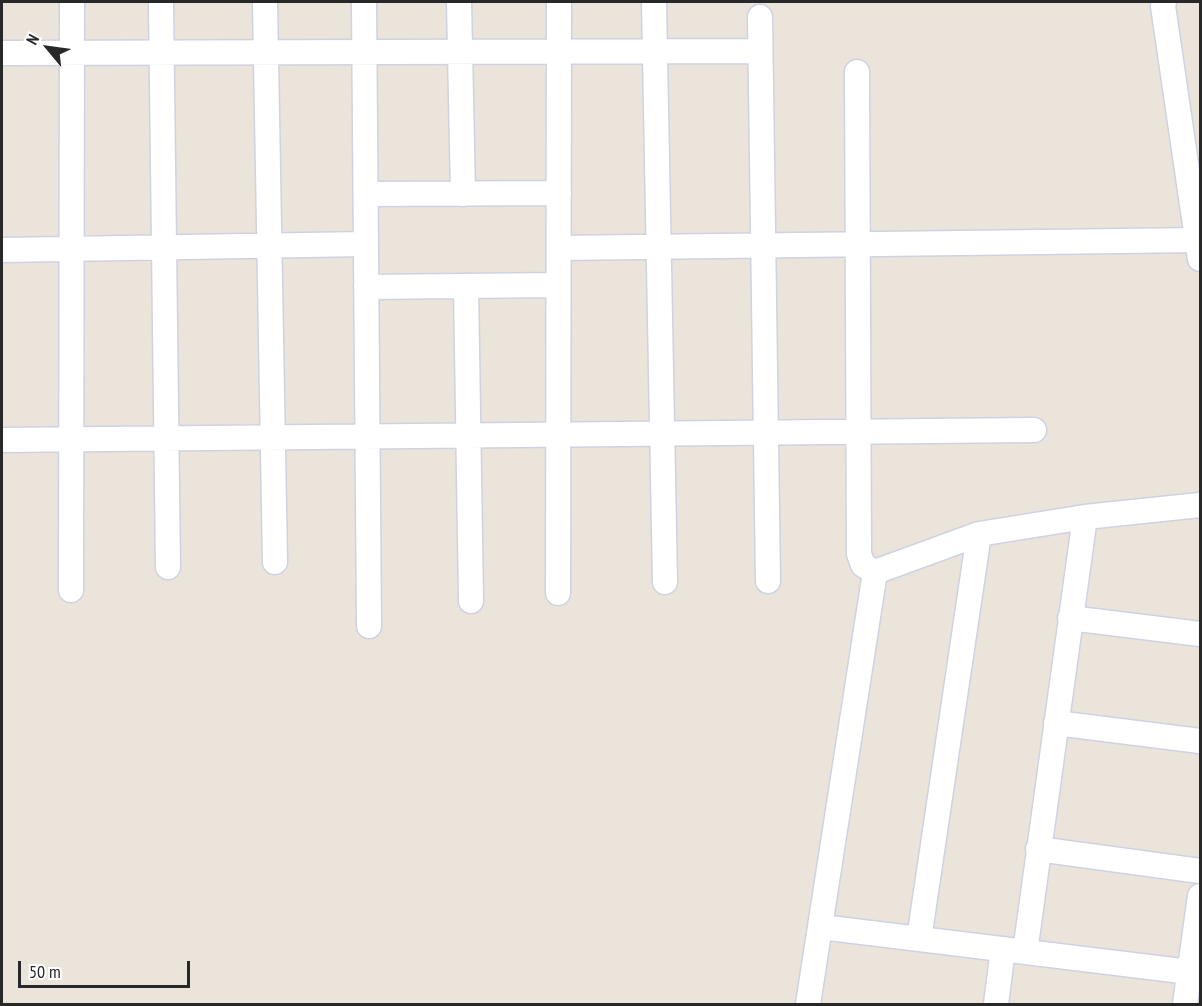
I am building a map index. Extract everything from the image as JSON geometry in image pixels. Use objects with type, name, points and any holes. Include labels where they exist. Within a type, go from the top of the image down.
[{"type":"street","points":[[71,590],[72,2]]},
{"type":"street","points":[[161,2],[168,567]]},
{"type":"street","points":[[265,2],[275,562]]},
{"type":"street","points":[[364,2],[369,626]]},
{"type":"street","points":[[459,2],[463,194]]},
{"type":"street","points":[[558,593],[559,2]]},
{"type":"street","points":[[654,2],[665,582]]},
{"type":"street","points":[[559,248],[857,244],[1200,246],[1162,6],[1164,2]]},
{"type":"street","points":[[760,17],[768,581]]},
{"type":"street","points":[[2,52],[760,51]]},
{"type":"street","points":[[857,72],[859,554],[863,565],[874,572]]},
{"type":"street","points":[[366,194],[559,193]]},
{"type":"street","points":[[2,250],[366,244]]},
{"type":"street","points":[[366,287],[558,285]]},
{"type":"street","points":[[466,286],[471,601]]},
{"type":"street","points":[[2,440],[1034,430]]},
{"type":"street","points":[[874,572],[979,534],[1085,517],[1200,505]]},
{"type":"street","points":[[996,1005],[1014,950],[1038,849],[1085,517]]},
{"type":"street","points":[[918,939],[979,534]]},
{"type":"street","points":[[808,1005],[822,927],[874,572]]},
{"type":"street","points":[[1071,618],[1200,634]]},
{"type":"street","points":[[1056,723],[1200,741]]},
{"type":"street","points":[[1038,849],[1200,871]]},
{"type":"street","points":[[1185,1005],[1200,896]]},
{"type":"street","points":[[822,927],[1190,972]]}]
